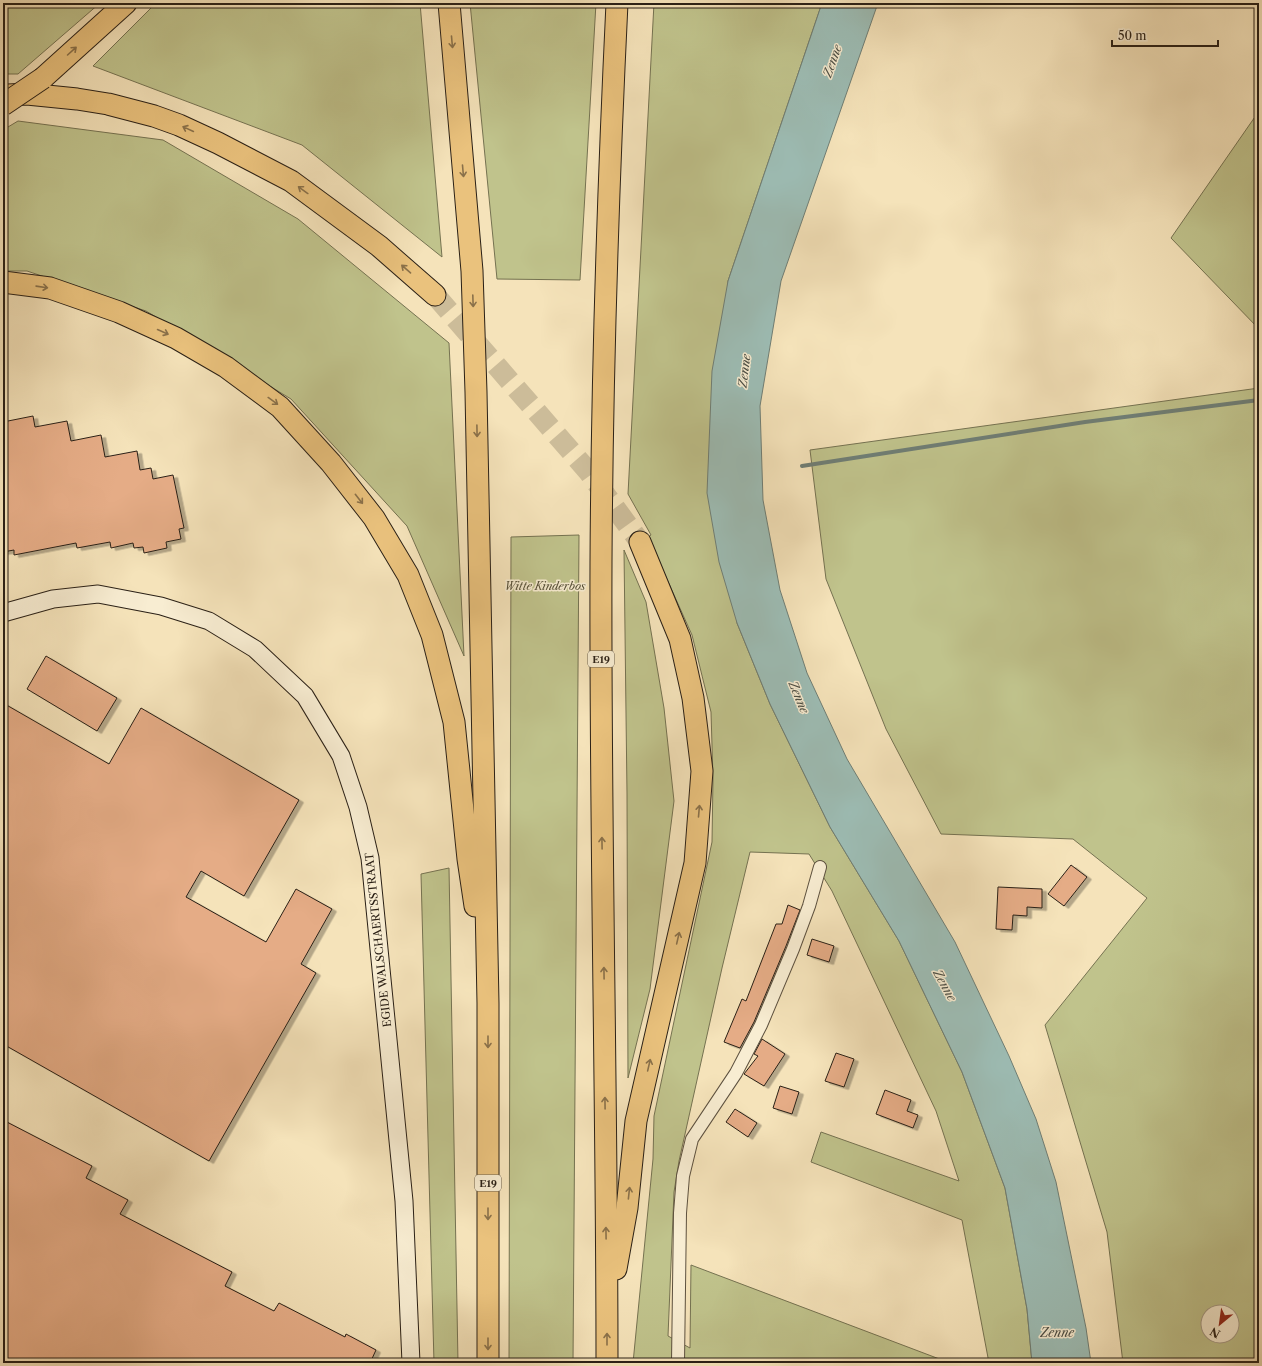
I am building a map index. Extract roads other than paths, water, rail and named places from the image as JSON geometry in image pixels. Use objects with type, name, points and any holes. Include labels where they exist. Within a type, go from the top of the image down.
[{"type":"highway","points":[[3,106],[43,78],[126,3]]},
{"type":"highway","name":"E19","points":[[448,3],[472,278],[476,400],[488,1002],[488,1363]]},
{"type":"highway","name":"E19","points":[[607,1363],[601,560],[602,416],[607,224],[617,3]]},
{"type":"highway","points":[[3,95],[27,94],[77,98],[108,104],[154,116],[192,131],[290,181],[380,246],[435,295]]},
{"type":"highway","points":[[3,282],[50,288],[119,312],[176,338],[226,367],[280,407],[331,463],[374,518],[408,575],[432,635],[454,722],[468,860],[488,1002]]},
{"type":"highway","points":[[607,1314],[627,1208],[636,1121],[695,864],[702,771],[693,698],[680,639],[640,542]]},
{"type":"main road","name":"EGIDE WALSCHAERTSSTRAAT","points":[[3,613],[53,599],[98,594],[161,606],[209,621],[255,649],[305,696],[341,756],[358,807],[370,858],[404,1201],[411,1363]]},
{"type":"street","points":[[678,1363],[680,1213],[683,1176],[692,1139],[736,1073],[761,1025],[807,913],[820,867]]},
{"type":"water","name":"Zenne","points":[[822,3],[878,3],[781,281],[760,406],[763,500],[780,590],[807,673],[847,759],[955,942],[1009,1056],[1036,1119],[1056,1182],[1086,1328],[1091,1363],[1032,1363],[1027,1309],[1005,1188],[962,1072],[899,941],[830,827],[770,704],[737,623],[719,562],[707,493],[712,371],[728,281]]},
{"type":"waterway","points":[[802,466],[1085,422],[1259,400]]},
{"type":"tunnel","points":[[435,295],[588,471],[640,542]]},
{"type":"park label","name":"Witte Kinderbos","points":[[545,586]]}]
